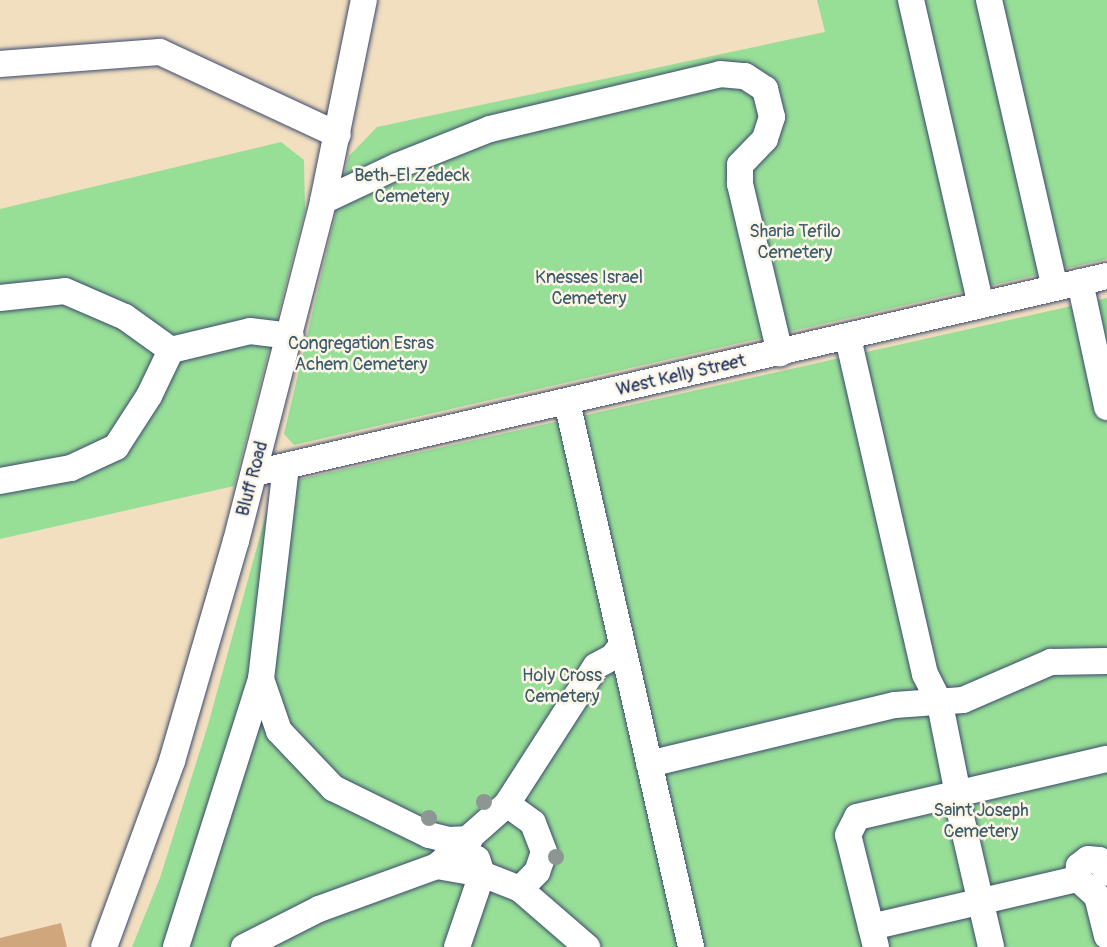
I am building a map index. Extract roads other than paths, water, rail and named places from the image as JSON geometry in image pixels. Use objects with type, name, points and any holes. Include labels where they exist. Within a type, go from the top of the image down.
[{"type":"street","name":"Bluff Road","points":[[104,947],[172,761],[255,473],[323,201],[364,0]]},
{"type":"street","points":[[911,0],[981,305]]},
{"type":"street","points":[[989,0],[1055,288]]},
{"type":"street","points":[[0,64],[160,52],[338,135]]},
{"type":"street","points":[[323,201],[490,129],[720,74],[745,76],[765,89],[772,117],[765,139],[740,165],[740,184],[780,353]]},
{"type":"street","points":[[330,170],[361,183]]},
{"type":"street","name":"West Kelly Street","points":[[255,473],[848,338],[1107,276]]},
{"type":"street","points":[[1080,282],[1107,407]]},
{"type":"street","points":[[0,298],[65,291],[125,317],[171,350],[250,331],[291,336]]},
{"type":"street","points":[[848,338],[925,674],[940,704],[957,794],[991,947]]},
{"type":"street","points":[[0,481],[71,468],[116,447],[149,396],[171,350]]},
{"type":"street","points":[[567,402],[620,655],[649,764],[691,947]]},
{"type":"street","points":[[176,947],[261,679],[286,467]]},
{"type":"street","points":[[244,947],[319,909],[437,866],[507,804],[596,666],[620,655]]},
{"type":"street","points":[[649,764],[918,700],[940,704],[974,696],[1051,662],[1107,662]]},
{"type":"street","points":[[261,679],[279,731],[333,788],[429,835],[449,840],[470,838]]},
{"type":"street","points":[[1107,759],[857,817],[848,835],[873,937],[980,902],[1078,879],[1104,881],[1107,936]]},
{"type":"street","points":[[507,804],[533,823],[544,852],[537,872],[520,889]]},
{"type":"street","points":[[457,947],[482,874],[470,838]]},
{"type":"street","points":[[437,866],[482,874],[520,889],[587,947]]},
{"type":"park label","name":"Beth-El Zedeck Cemetery","points":[[412,187]]},
{"type":"park label","name":"Sharia Tefilo Cemetery","points":[[795,243]]},
{"type":"park label","name":"Knesses Israel Cemetery","points":[[589,289]]},
{"type":"park label","name":"Congregation Esras Achem Cemetery","points":[[361,355]]},
{"type":"park label","name":"Holy Cross Cemetery","points":[[562,687]]},
{"type":"park label","name":"Saint Joseph Cemetery","points":[[981,822]]}]
